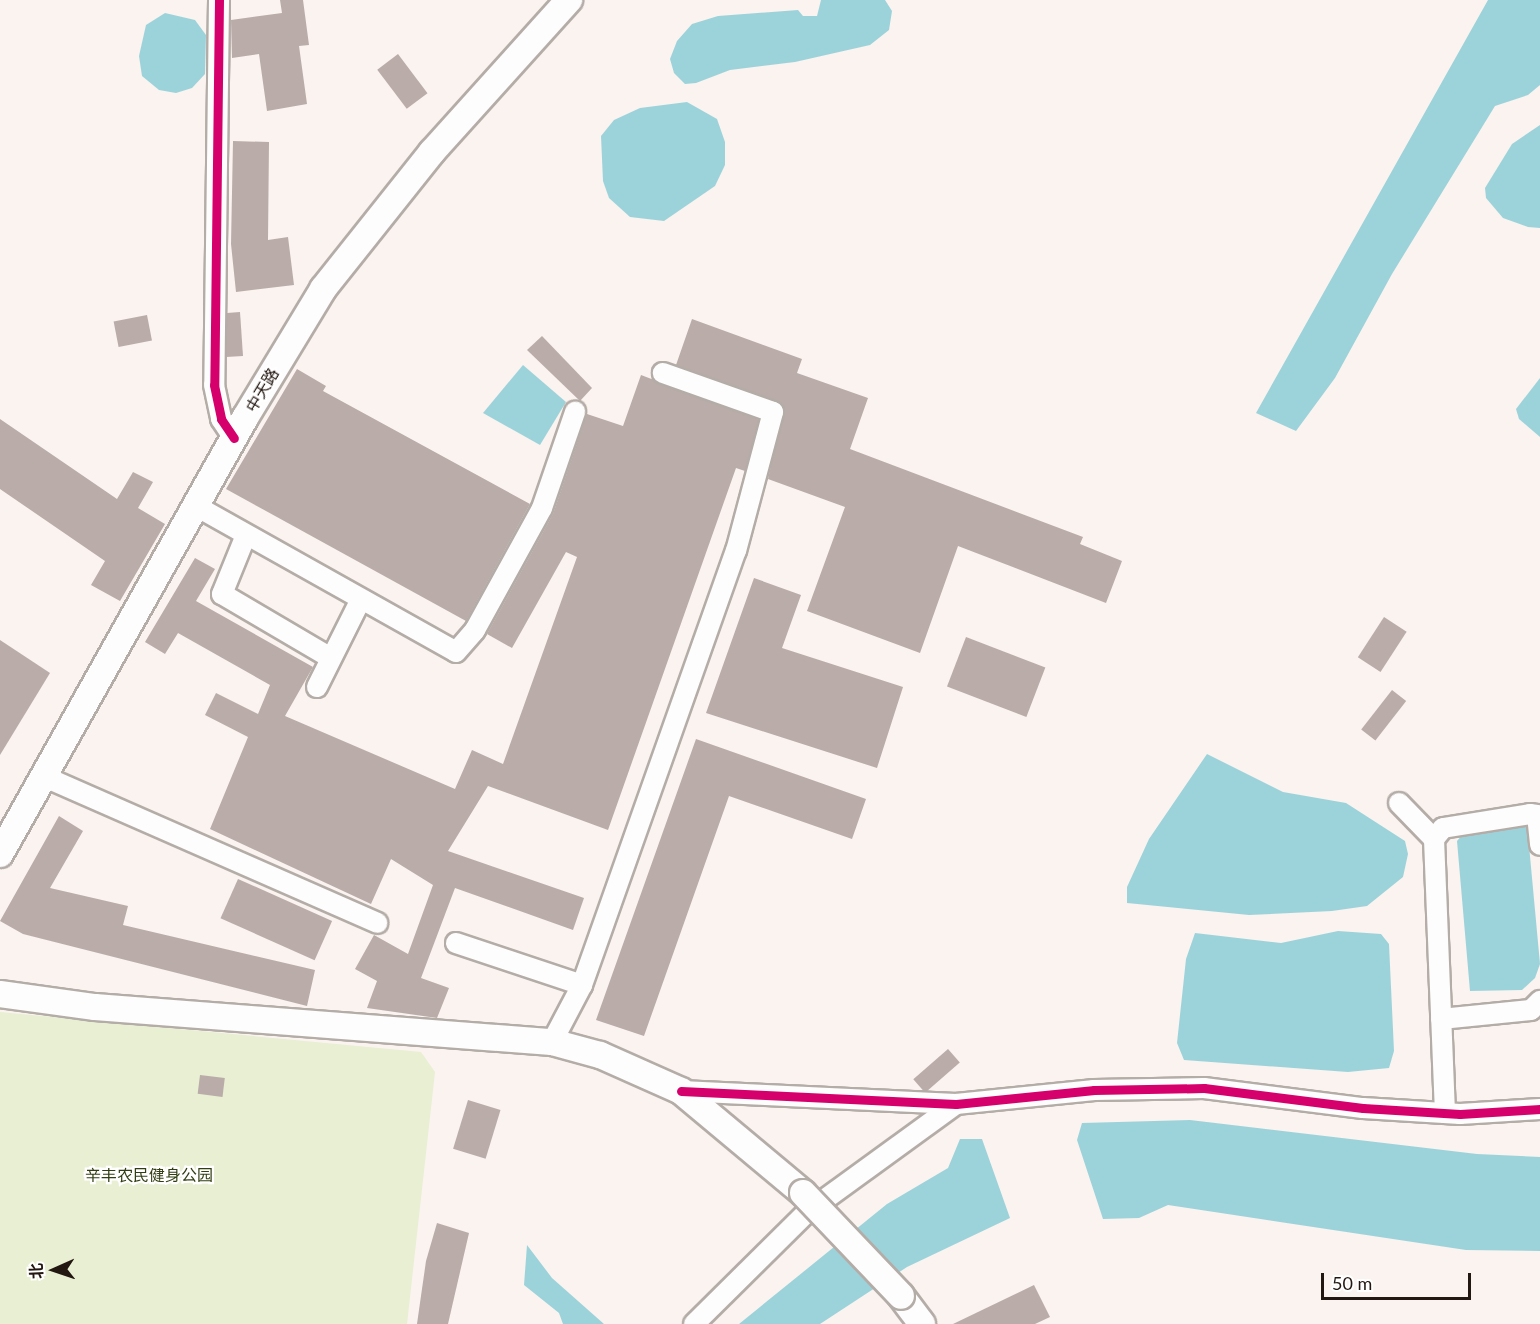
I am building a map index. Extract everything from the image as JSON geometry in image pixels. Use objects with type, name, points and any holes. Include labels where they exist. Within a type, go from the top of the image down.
[{"type":"main road","name":"中天路","points":[[0,854],[234,438],[323,289],[432,152],[569,0]]},
{"type":"main road","points":[[0,994],[95,1007],[552,1042],[600,1055],[681,1091],[803,1193],[901,1296],[922,1324]]},
{"type":"street","points":[[219,0],[214,385],[221,419],[234,438]]},
{"type":"street","points":[[552,1042],[582,985],[736,551],[773,412],[663,372]]},
{"type":"street","points":[[196,506],[456,652],[475,630],[542,508],[574,412]]},
{"type":"street","points":[[246,535],[222,594],[331,658]]},
{"type":"street","points":[[316,687],[361,599]]},
{"type":"street","points":[[45,777],[377,923]]},
{"type":"street","points":[[1399,803],[1434,839]]},
{"type":"street","points":[[1445,1113],[1434,839],[1443,828],[1530,814],[1537,815],[1540,845]]},
{"type":"street","points":[[456,943],[582,985]]},
{"type":"street","points":[[1441,1019],[1531,1010],[1540,1001]]},
{"type":"street","points":[[681,1091],[956,1104],[1094,1090],[1204,1088],[1363,1108],[1445,1113],[1540,1109]]},
{"type":"street","points":[[694,1324],[806,1213],[956,1104]]},
{"type":"green space","name":"辛丰农民健身公园","points":[[0,1012],[421,1052],[435,1072],[407,1324],[0,1324]]},
{"type":"water","points":[[821,0],[885,0],[892,11],[889,30],[870,45],[795,62],[730,70],[696,83],[685,84],[674,73],[670,59],[677,41],[692,24],[718,16],[798,10],[803,16],[817,16]]},
{"type":"water","points":[[1488,0],[1540,0],[1540,85],[1528,95],[1495,106],[1392,274],[1335,378],[1296,431],[1256,413]]},
{"type":"water","points":[[165,13],[195,20],[206,35],[205,74],[192,88],[176,93],[159,90],[142,76],[139,56],[146,25]]},
{"type":"water","points":[[687,102],[717,119],[725,142],[725,165],[715,186],[664,221],[630,217],[609,198],[603,181],[601,136],[614,120],[640,108]]},
{"type":"water","points":[[1540,125],[1540,228],[1528,227],[1503,218],[1486,198],[1485,188],[1512,144]]},
{"type":"water","points":[[523,365],[566,402],[540,445],[483,413]]},
{"type":"water","points":[[1540,378],[1540,437],[1519,419],[1516,409]]},
{"type":"water","points":[[1207,754],[1283,792],[1346,803],[1405,841],[1408,854],[1403,877],[1367,906],[1332,911],[1249,915],[1127,903],[1127,887],[1149,839]]},
{"type":"water","points":[[1527,824],[1540,964],[1535,978],[1522,990],[1470,991],[1457,841],[1464,833]]},
{"type":"water","points":[[1338,931],[1381,934],[1389,944],[1394,1051],[1389,1068],[1348,1072],[1184,1060],[1177,1043],[1186,959],[1195,933],[1281,943]]},
{"type":"water","points":[[1190,1120],[1477,1154],[1540,1157],[1540,1251],[1466,1250],[1168,1205],[1139,1218],[1103,1219],[1077,1140],[1082,1123]]},
{"type":"water","points":[[960,1139],[982,1139],[1010,1218],[907,1267],[820,1324],[739,1324],[887,1204],[948,1168]]},
{"type":"water","points":[[527,1245],[552,1278],[604,1324],[563,1324],[559,1313],[524,1285]]},
{"type":"building","points":[[280,0],[303,0],[309,45],[299,46],[307,104],[267,111],[259,54],[232,58],[231,20],[282,13]]},
{"type":"building","points":[[398,54],[427,93],[407,109],[377,70]]},
{"type":"building","points":[[233,141],[269,142],[268,240],[288,237],[294,285],[236,292],[231,244]]},
{"type":"building","points":[[240,312],[243,356],[226,357],[227,313]]},
{"type":"building","points":[[147,315],[152,341],[119,347],[114,321]]},
{"type":"building","points":[[692,319],[802,359],[797,373],[868,398],[850,449],[1083,537],[1080,544],[1122,561],[1106,603],[958,546],[920,653],[807,611],[845,507],[768,479],[784,409],[777,401],[676,365]]},
{"type":"building","points":[[542,336],[592,388],[580,401],[527,350]]},
{"type":"building","points":[[297,369],[326,386],[323,391],[530,504],[466,621],[226,489]]},
{"type":"building","points":[[641,375],[759,420],[745,471],[736,468],[608,830],[488,786],[448,851],[584,898],[573,930],[455,888],[421,978],[449,988],[437,1018],[367,1008],[377,981],[355,969],[374,935],[408,954],[433,885],[391,859],[371,904],[210,829],[248,737],[205,715],[216,693],[258,714],[270,685],[178,633],[165,654],[145,642],[195,558],[215,569],[196,601],[313,667],[285,716],[455,789],[472,750],[503,764],[577,557],[566,552],[512,648],[487,634],[553,514],[587,414],[623,426]]},
{"type":"building","points":[[0,419],[117,499],[133,472],[153,482],[138,508],[165,524],[120,601],[91,585],[105,561],[0,489]]},
{"type":"building","points":[[754,578],[801,595],[782,648],[903,687],[877,768],[706,713]]},
{"type":"building","points":[[1384,617],[1407,632],[1381,672],[1358,657]]},
{"type":"building","points":[[966,637],[1045,667],[1026,717],[947,686]]},
{"type":"building","points":[[0,640],[50,673],[0,755]]},
{"type":"building","points":[[1392,690],[1406,701],[1375,740],[1361,729]]},
{"type":"building","points":[[696,739],[866,799],[852,839],[729,796],[644,1036],[596,1020]]},
{"type":"building","points":[[59,816],[83,831],[50,888],[128,906],[123,925],[315,970],[307,1006],[23,934],[0,921]]},
{"type":"building","points":[[238,879],[332,921],[315,960],[221,918]]},
{"type":"building","points":[[948,1049],[960,1063],[925,1093],[913,1079]]},
{"type":"building","points":[[200,1075],[225,1078],[222,1097],[198,1094]]},
{"type":"building","points":[[468,1100],[501,1110],[486,1159],[453,1149]]},
{"type":"building","points":[[437,1223],[469,1233],[448,1324],[417,1324],[426,1261]]},
{"type":"building","points":[[1034,1285],[1050,1317],[1035,1324],[953,1324]]},
{"type":"cycle path","points":[[219,0],[214,385],[221,419],[234,438]]},
{"type":"cycle path","points":[[681,1091],[956,1104],[1094,1090],[1204,1088],[1363,1108],[1460,1114],[1540,1109]]}]
